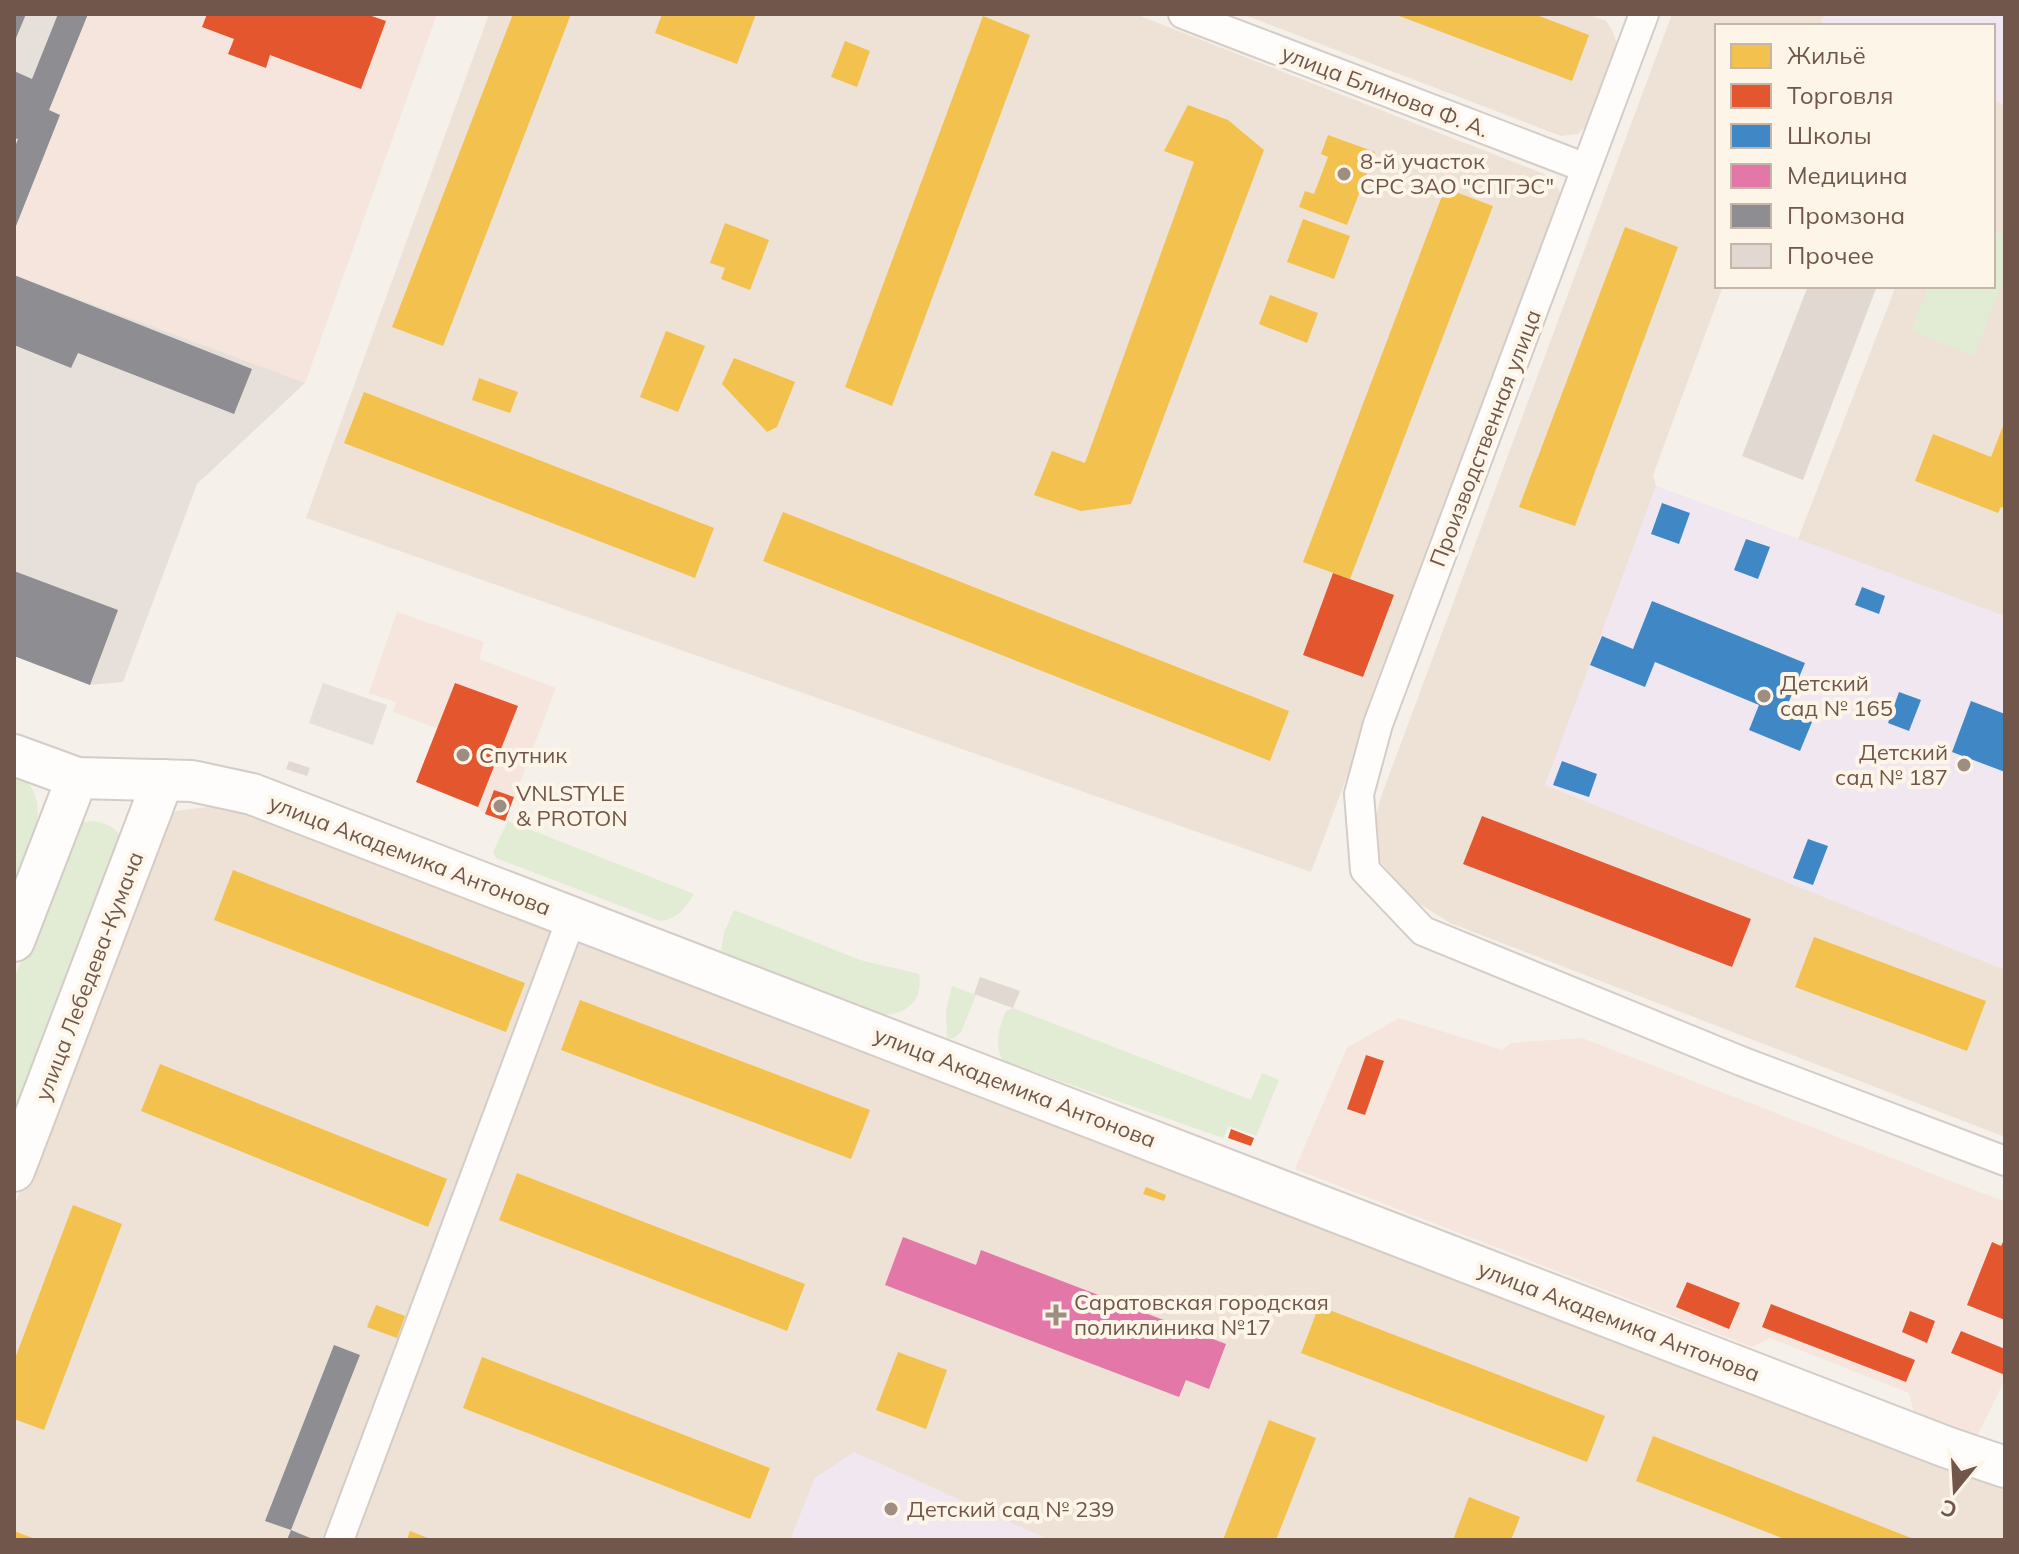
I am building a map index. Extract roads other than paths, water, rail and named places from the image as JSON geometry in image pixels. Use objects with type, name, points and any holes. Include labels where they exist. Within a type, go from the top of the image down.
[{"type":"main road","name":"улица Академика Антонова","points":[[14,755],[77,778],[192,781],[252,794],[2005,1467]]},
{"type":"main road","points":[[14,941],[77,778]]},
{"type":"main road","name":"улица Лебедева-Кумача","points":[[14,1171],[163,780]]},
{"type":"street","name":"улица Блинова Ф. А.","points":[[1183,14],[1586,168]]},
{"type":"street","name":"Производственная улица","points":[[1644,14],[1378,724],[1359,794],[1365,870],[1423,931],[1741,1061],[2005,1161]]},
{"type":"street","points":[[339,1540],[572,917]]},
{"type":"place","name":"8-й участок СРС ЗАО \"СПГЭС\"","points":[[1344,174]]},
{"type":"place","name":"Детский сад № 165","points":[[1764,696]]},
{"type":"place","name":"Спутник","points":[[463,755]]},
{"type":"place","name":"Детский сад № 187","points":[[1964,765]]},
{"type":"place","name":"VNLSTYLE & PROTON","points":[[500,806]]},
{"type":"place","name":"Саратовская городская поликлиника №17","points":[[1056,1315]]},
{"type":"place","name":"Детский сад № 239","points":[[891,1509]]}]
